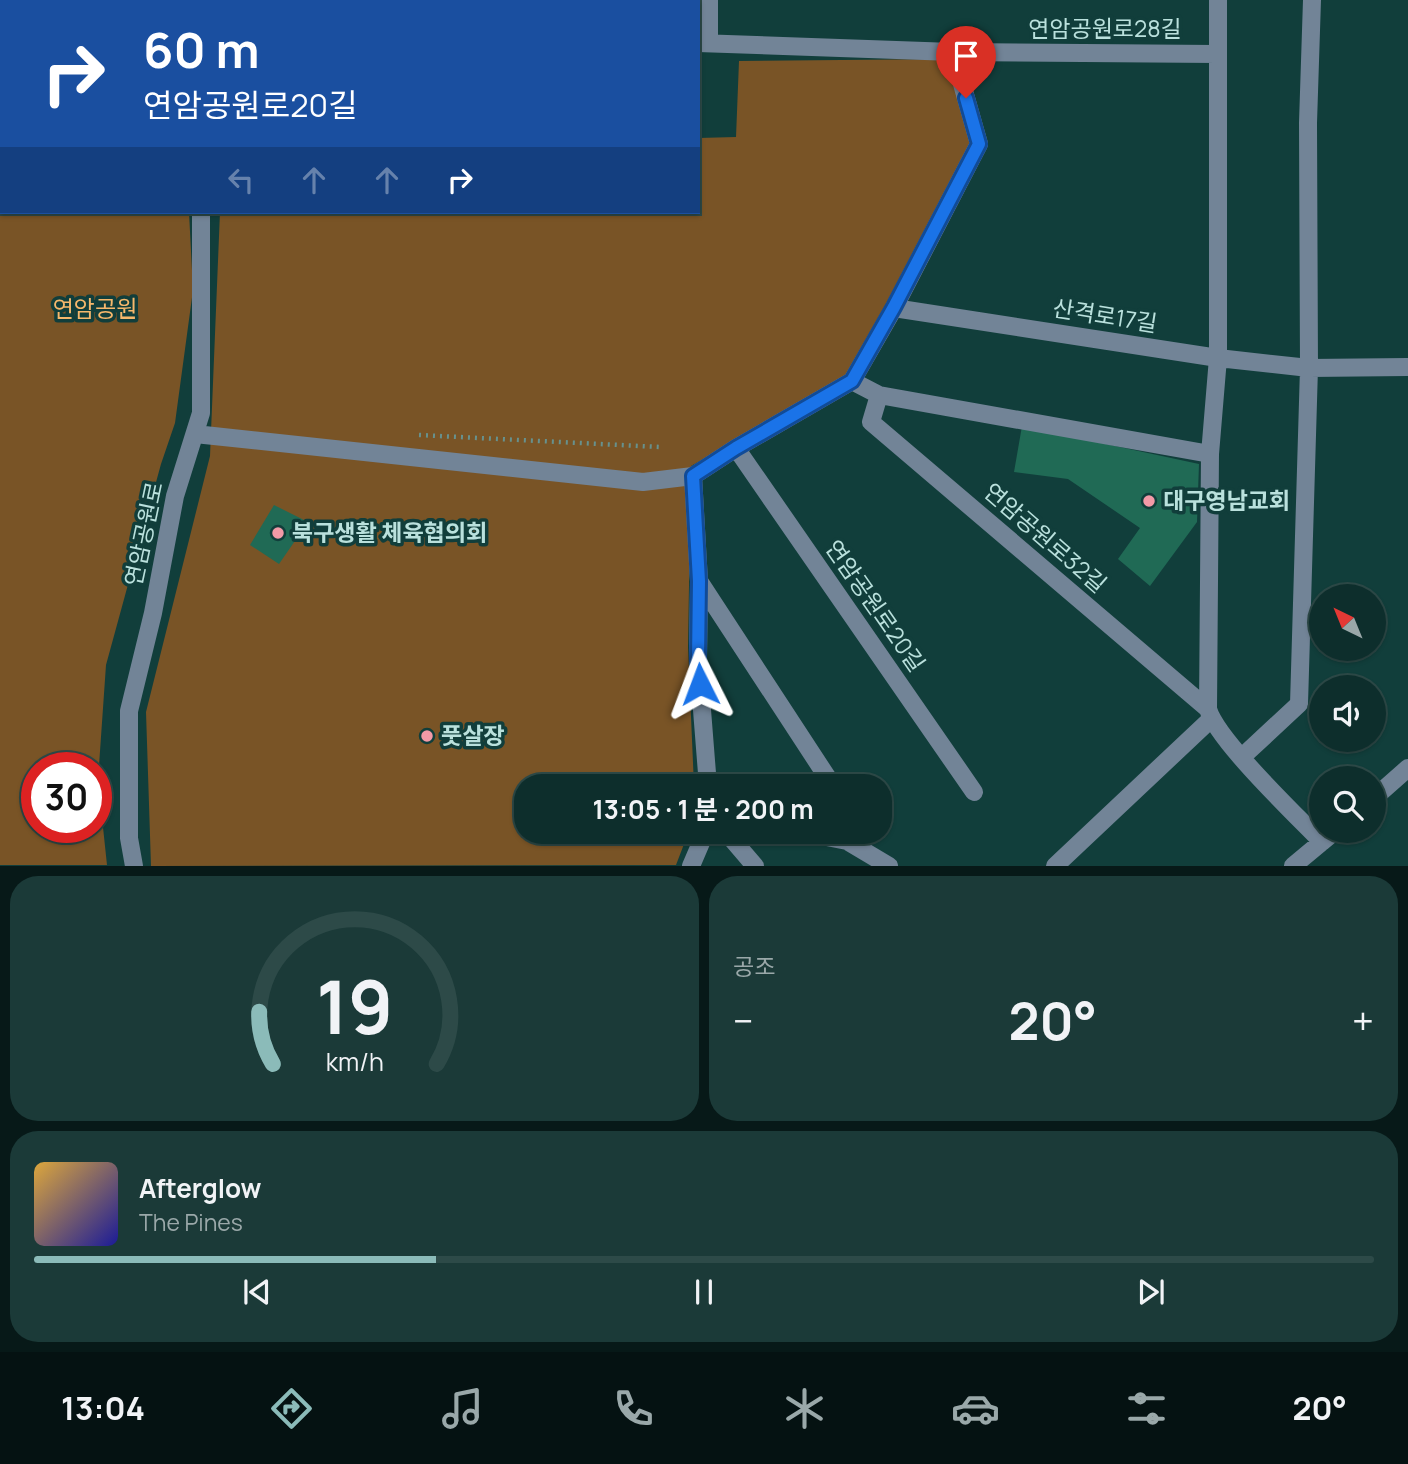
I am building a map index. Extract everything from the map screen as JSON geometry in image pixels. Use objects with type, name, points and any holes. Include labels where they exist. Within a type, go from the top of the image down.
[{"type":"street","points":[[704,43],[709,0]]},
{"type":"street","points":[[1055,866],[1209,714],[1210,454],[1218,358],[1218,0]]},
{"type":"street","points":[[1242,757],[1299,704],[1309,368],[1308,123],[1312,0]]},
{"type":"street","name":"연암공원로28길","points":[[704,43],[953,52],[1217,54]]},
{"type":"street","points":[[195,434],[643,482],[693,476],[852,381],[979,144],[953,52]]},
{"type":"street","name":"연암공원로","points":[[134,866],[129,838],[129,711],[153,613],[175,496],[201,413],[201,214]]},
{"type":"street","name":"산격로17길","points":[[894,307],[1218,358],[1309,368],[1408,367]]},
{"type":"street","points":[[852,381],[879,395],[1210,454]]},
{"type":"street","name":"연암공원로32길","points":[[879,395],[871,422],[1209,714],[1242,757],[1321,848]]},
{"type":"street","name":"연암공원로20길","points":[[736,448],[974,792]]},
{"type":"street","points":[[693,476],[699,581],[698,659],[707,774]]},
{"type":"street","points":[[699,581],[825,774]]},
{"type":"street","points":[[1386,787],[1408,768]]},
{"type":"street","points":[[691,866],[700,844]]},
{"type":"street","points":[[736,844],[755,866]]},
{"type":"street","points":[[858,844],[890,866]]},
{"type":"street","points":[[1293,866],[1321,848]]},
{"type":"path","points":[[408,434],[660,447]]},
{"type":"green space","points":[[948,59],[971,144],[889,303],[847,375],[691,466],[688,647],[693,774],[514,774],[514,844],[684,844],[676,865],[151,866],[146,712],[210,456],[220,214],[700,214],[700,138],[736,137],[739,61]]},
{"type":"green space","name":"연암공원","points":[[0,214],[189,214],[193,290],[175,423],[161,464],[106,665],[100,752],[21,752],[21,843],[105,843],[107,865],[0,865]]},
{"type":"building","name":"대구영남교회","points":[[1022,426],[1199,464],[1197,522],[1150,586],[1118,559],[1140,528],[1068,479],[1014,472]]},
{"type":"building","name":"북구생활 체육협의회","points":[[274,505],[308,522],[279,564],[250,545]]},
{"type":"place","name":"대구영남교회","points":[[1149,501]]},
{"type":"place","name":"북구생활 체육협의회","points":[[278,533]]},
{"type":"place","name":"풋살장","points":[[427,736]]},
{"type":"route","points":[[700,684],[699,581],[693,476],[852,381],[979,144],[966,98]]}]
